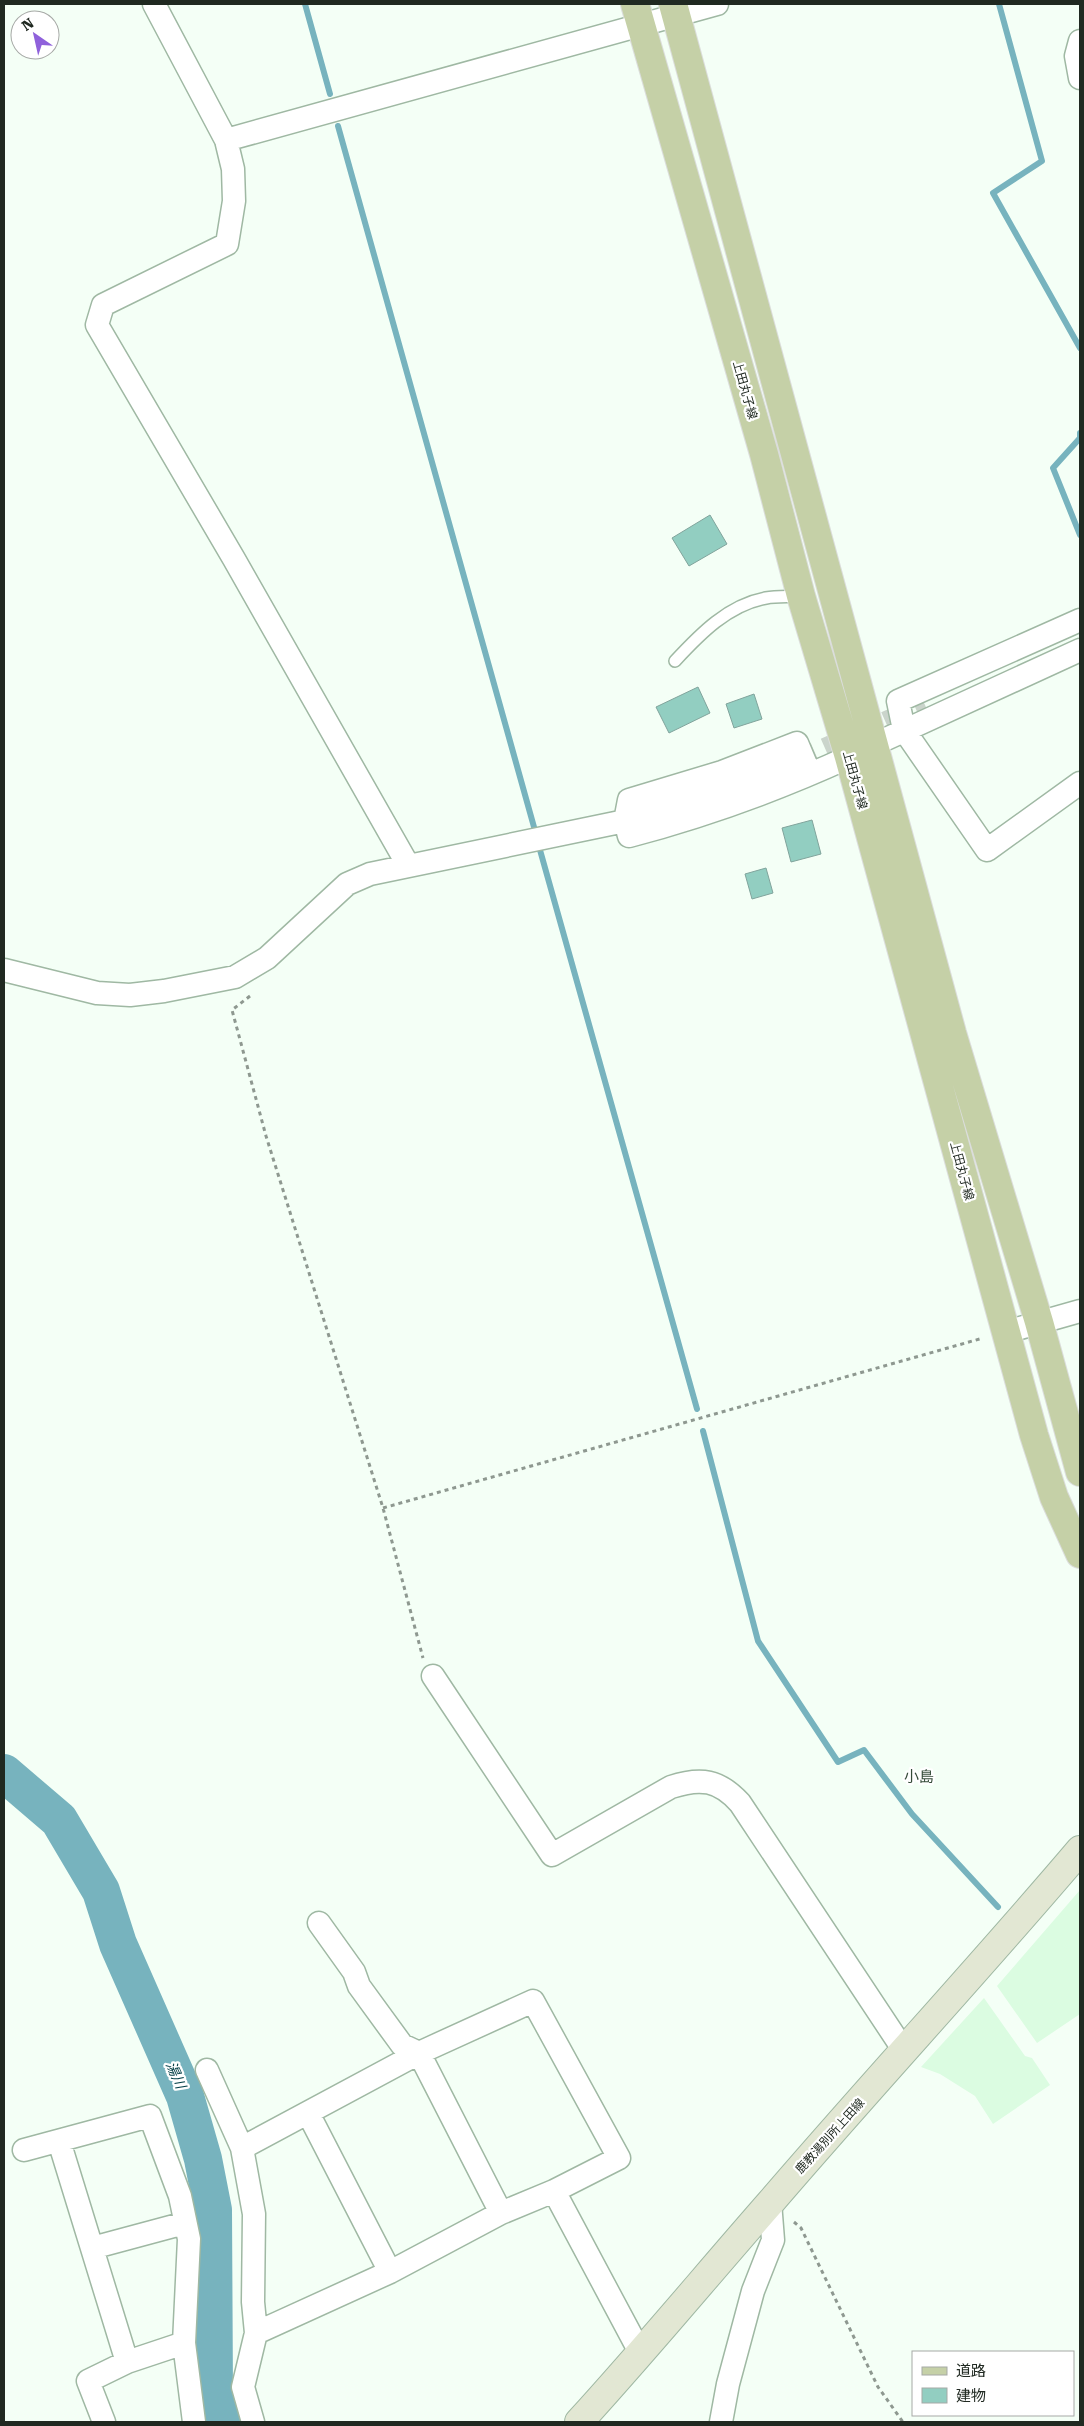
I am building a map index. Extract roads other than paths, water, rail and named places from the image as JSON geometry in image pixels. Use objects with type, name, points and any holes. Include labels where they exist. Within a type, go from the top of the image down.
[{"type":"main road","points":[[674,9],[873,746],[950,1023],[1039,1322],[1080,1472]]},
{"type":"main road","name":"上田丸子線","points":[[638,14],[761,444],[801,596],[849,758],[1045,1472],[1065,1524],[1080,1554]]},
{"type":"main road","name":"鹿教湯別所上田線","points":[[579,2422],[641,2354],[770,2202],[905,2052],[1080,1850]]},
{"type":"street","points":[[154,4],[226,140],[233,169],[234,201],[226,244],[103,305],[97,325],[234,559],[408,865]]},
{"type":"street","points":[[226,140],[638,14],[717,4]]},
{"type":"street","points":[[1080,41],[1076,56],[1080,78]]},
{"type":"street","points":[[1080,620],[898,701],[904,730],[987,850],[1080,783]]},
{"type":"street","points":[[925,705],[1080,634]]},
{"type":"street","points":[[873,746],[1080,650]]},
{"type":"street","points":[[803,768],[798,743],[722,772],[629,800],[625,821],[629,836],[700,817],[803,768],[849,758]]},
{"type":"street","points":[[4,970],[97,994],[130,995],[164,991],[236,977],[267,958],[347,884],[370,874],[625,821]]},
{"type":"street","points":[[1006,1332],[1080,1311]]},
{"type":"street","points":[[433,1676],[552,1855],[671,1787],[689,1781],[714,1783],[728,1790],[740,1803],[905,2052]]},
{"type":"street","points":[[319,1923],[354,1972],[360,1986],[402,2044],[419,2053],[501,2213]]},
{"type":"street","points":[[242,2148],[419,2053],[533,2001],[619,2158],[554,2191],[501,2213],[390,2272],[256,2333]]},
{"type":"street","points":[[207,2070],[242,2148],[254,2214],[253,2302],[256,2333],[243,2387],[253,2422]]},
{"type":"street","points":[[308,2113],[390,2272]]},
{"type":"street","points":[[24,2150],[150,2116],[180,2196],[189,2239],[184,2343],[194,2422]]},
{"type":"street","points":[[59,2141],[127,2362]]},
{"type":"street","points":[[554,2191],[641,2354]]},
{"type":"street","points":[[721,2422],[728,2384],[753,2291],[773,2240],[770,2202]]},
{"type":"street","points":[[92,2248],[185,2223]]},
{"type":"street","points":[[104,2422],[88,2381],[127,2362],[184,2343]]},
{"type":"lane","points":[[675,661],[704,629],[740,607],[766,598],[801,596]]},
{"type":"waterway","points":[[305,4],[330,94]]},
{"type":"waterway","points":[[999,4],[1042,161],[993,193],[1080,348]]},
{"type":"waterway","points":[[338,126],[534,827]]},
{"type":"waterway","points":[[1080,433],[1080,438],[1053,468],[1080,535]]},
{"type":"waterway","points":[[540,850],[697,1409]]},
{"type":"waterway","points":[[703,1431],[758,1641],[838,1762],[864,1750],[912,1814],[998,1907]]},
{"type":"waterway","name":"湯川","points":[[4,1773],[59,1820],[101,1891],[118,1944],[185,2096],[203,2159],[213,2210],[214,2394],[222,2422]]},
{"type":"tunnel","points":[[795,762],[925,705]]},
{"type":"district","name":"小島","points":[[919,1777]]}]
